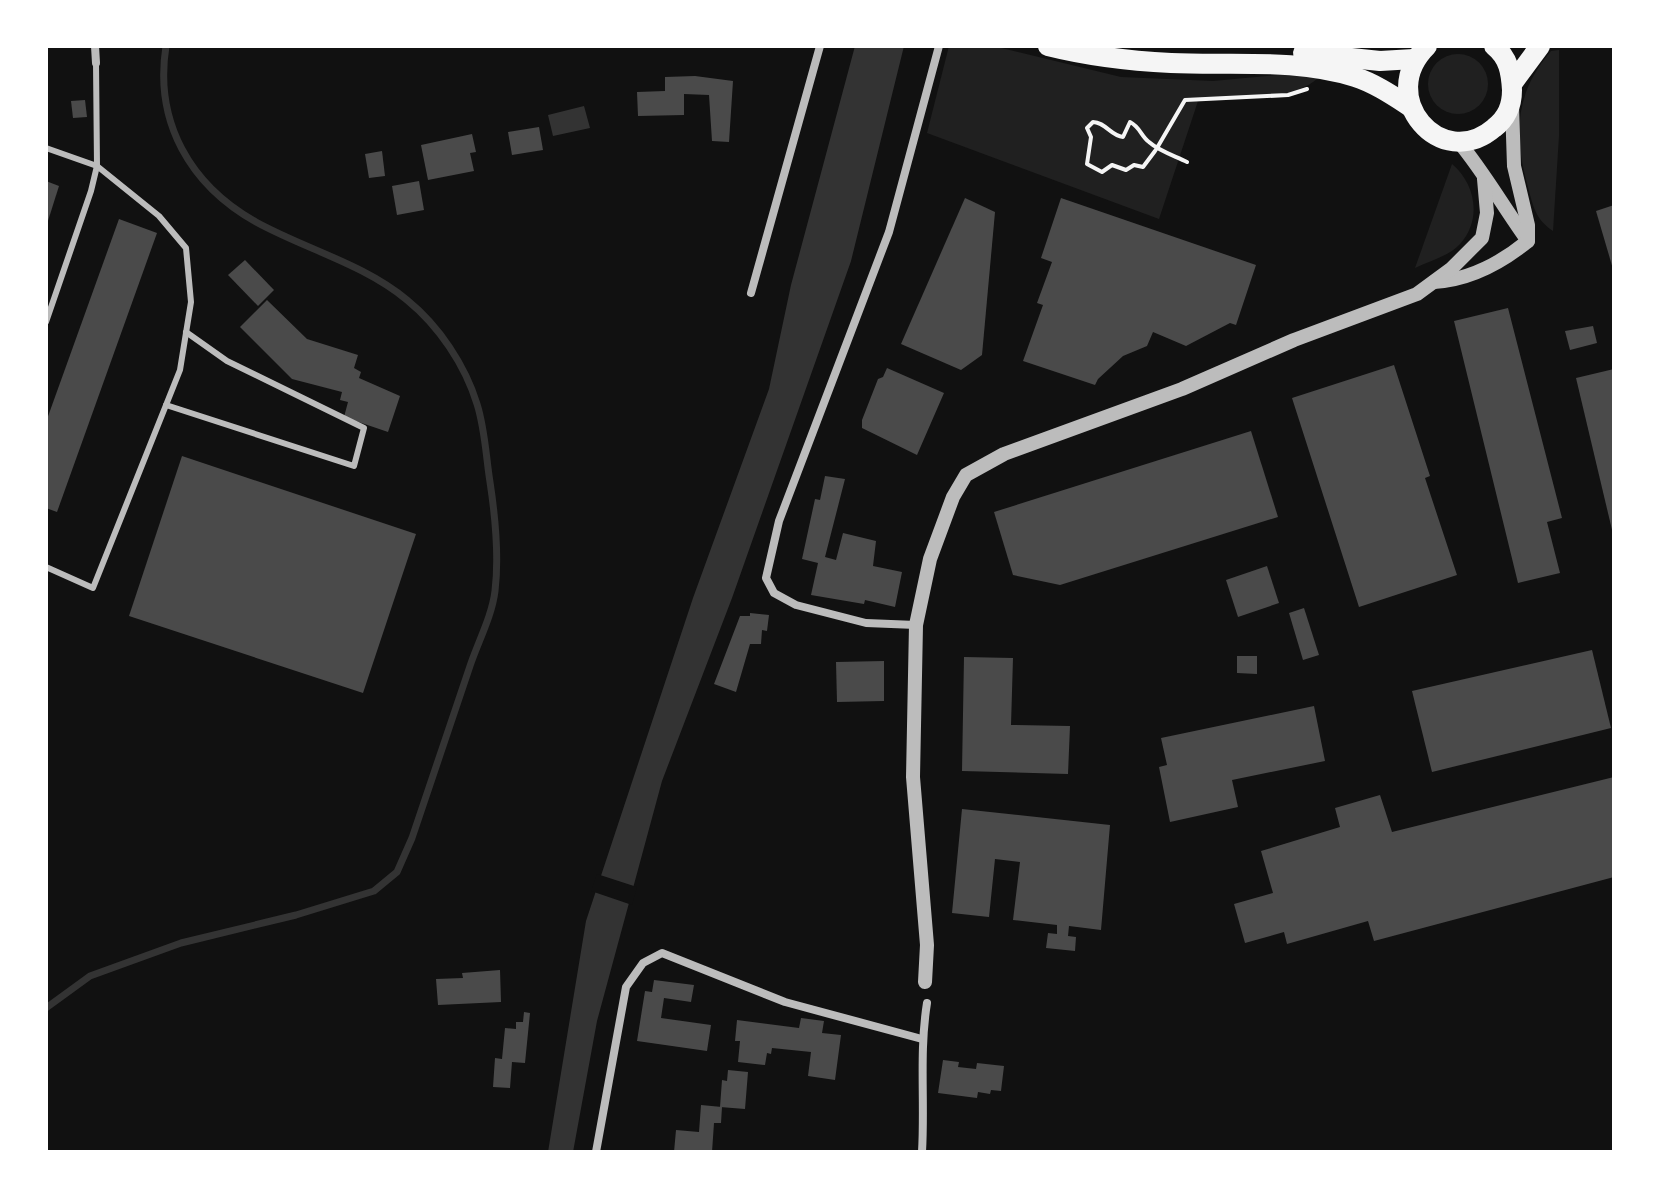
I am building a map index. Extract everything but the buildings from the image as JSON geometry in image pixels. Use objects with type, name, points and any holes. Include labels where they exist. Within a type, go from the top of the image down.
[{"type":"main road","points":[[1048,46],[1106,57],[1170,63],[1284,65],[1323,69],[1358,78],[1409,106]]},
{"type":"main road","points":[[1103,46],[1160,52],[1274,52],[1380,61],[1420,53]]},
{"type":"main road","points":[[1420,53],[1408,74],[1407,90],[1409,106],[1417,119],[1428,131],[1442,138],[1474,140],[1500,123],[1512,106],[1509,64],[1494,46]]},
{"type":"main road","points":[[1512,84],[1540,46]]},
{"type":"street","points":[[95,46],[96,63]]},
{"type":"street","points":[[751,293],[820,46]]},
{"type":"street","points":[[916,625],[866,623],[796,605],[774,593],[766,578],[779,521],[889,232],[939,46]]},
{"type":"street","points":[[1512,106],[1514,166],[1528,225],[1528,241]]},
{"type":"street","points":[[1458,141],[1528,241]]},
{"type":"street","points":[[925,982],[927,945],[913,777],[916,625],[930,559],[953,497],[966,475],[1004,454],[1182,389],[1294,340],[1417,294],[1451,269],[1482,238],[1487,213],[1484,179]]},
{"type":"street","points":[[1433,282],[1454,281],[1494,264],[1528,241]]},
{"type":"street","points":[[596,1152],[626,987],[643,963],[662,953],[785,1002],[922,1039]]},
{"type":"street","points":[[922,1152],[922,1039],[927,1003]]},
{"type":"lane","points":[[46,322],[97,166],[96,63]]},
{"type":"lane","points":[[46,148],[97,166],[159,216],[186,248],[191,302],[180,370],[93,588],[46,567]]},
{"type":"lane","points":[[166,405],[354,466],[364,428],[227,361],[186,332]]},
{"type":"path","points":[[1187,162],[1157,148],[1146,140],[1139,127],[1130,122],[1123,137],[1117,137],[1098,122],[1087,128],[1091,137],[1087,164],[1102,172],[1112,165],[1126,170],[1134,165],[1143,167],[1157,148],[1185,100],[1288,95],[1311,88]]},
{"type":"shaded area","points":[[855,46],[904,46],[851,261],[732,598],[662,781],[597,1021],[573,1152],[548,1152],[586,921],[693,598],[769,389],[791,285]]},
{"type":"shaded area","points":[[949,46],[993,46],[1121,77],[1213,81],[1288,74],[1318,78],[1294,91],[1278,95],[1198,101],[1159,219],[927,133]]},
{"type":"shaded area","points":[[1559,50],[1559,136],[1553,231],[1540,219],[1533,204],[1524,172],[1519,135],[1523,101],[1529,84],[1551,51]]},
{"type":"shaded area","points":[[1458,54],[1479,63],[1488,84],[1479,105],[1458,114],[1437,105],[1428,84],[1437,63]]},
{"type":"shaded area","points":[[584,106],[590,128],[553,136],[548,115]]},
{"type":"shaded area","points":[[1452,164],[1471,192],[1471,224],[1456,248],[1415,268]]},
{"type":"pier","points":[[597,874],[637,887],[632,905],[591,891]]},
{"type":"waterway","points":[[46,1008],[90,976],[181,943],[296,915],[374,891],[397,872],[412,838],[495,591],[496,536],[484,433],[472,389],[458,361],[419,310],[390,287],[256,222],[212,190],[182,149],[172,125],[164,74],[166,46]]}]
